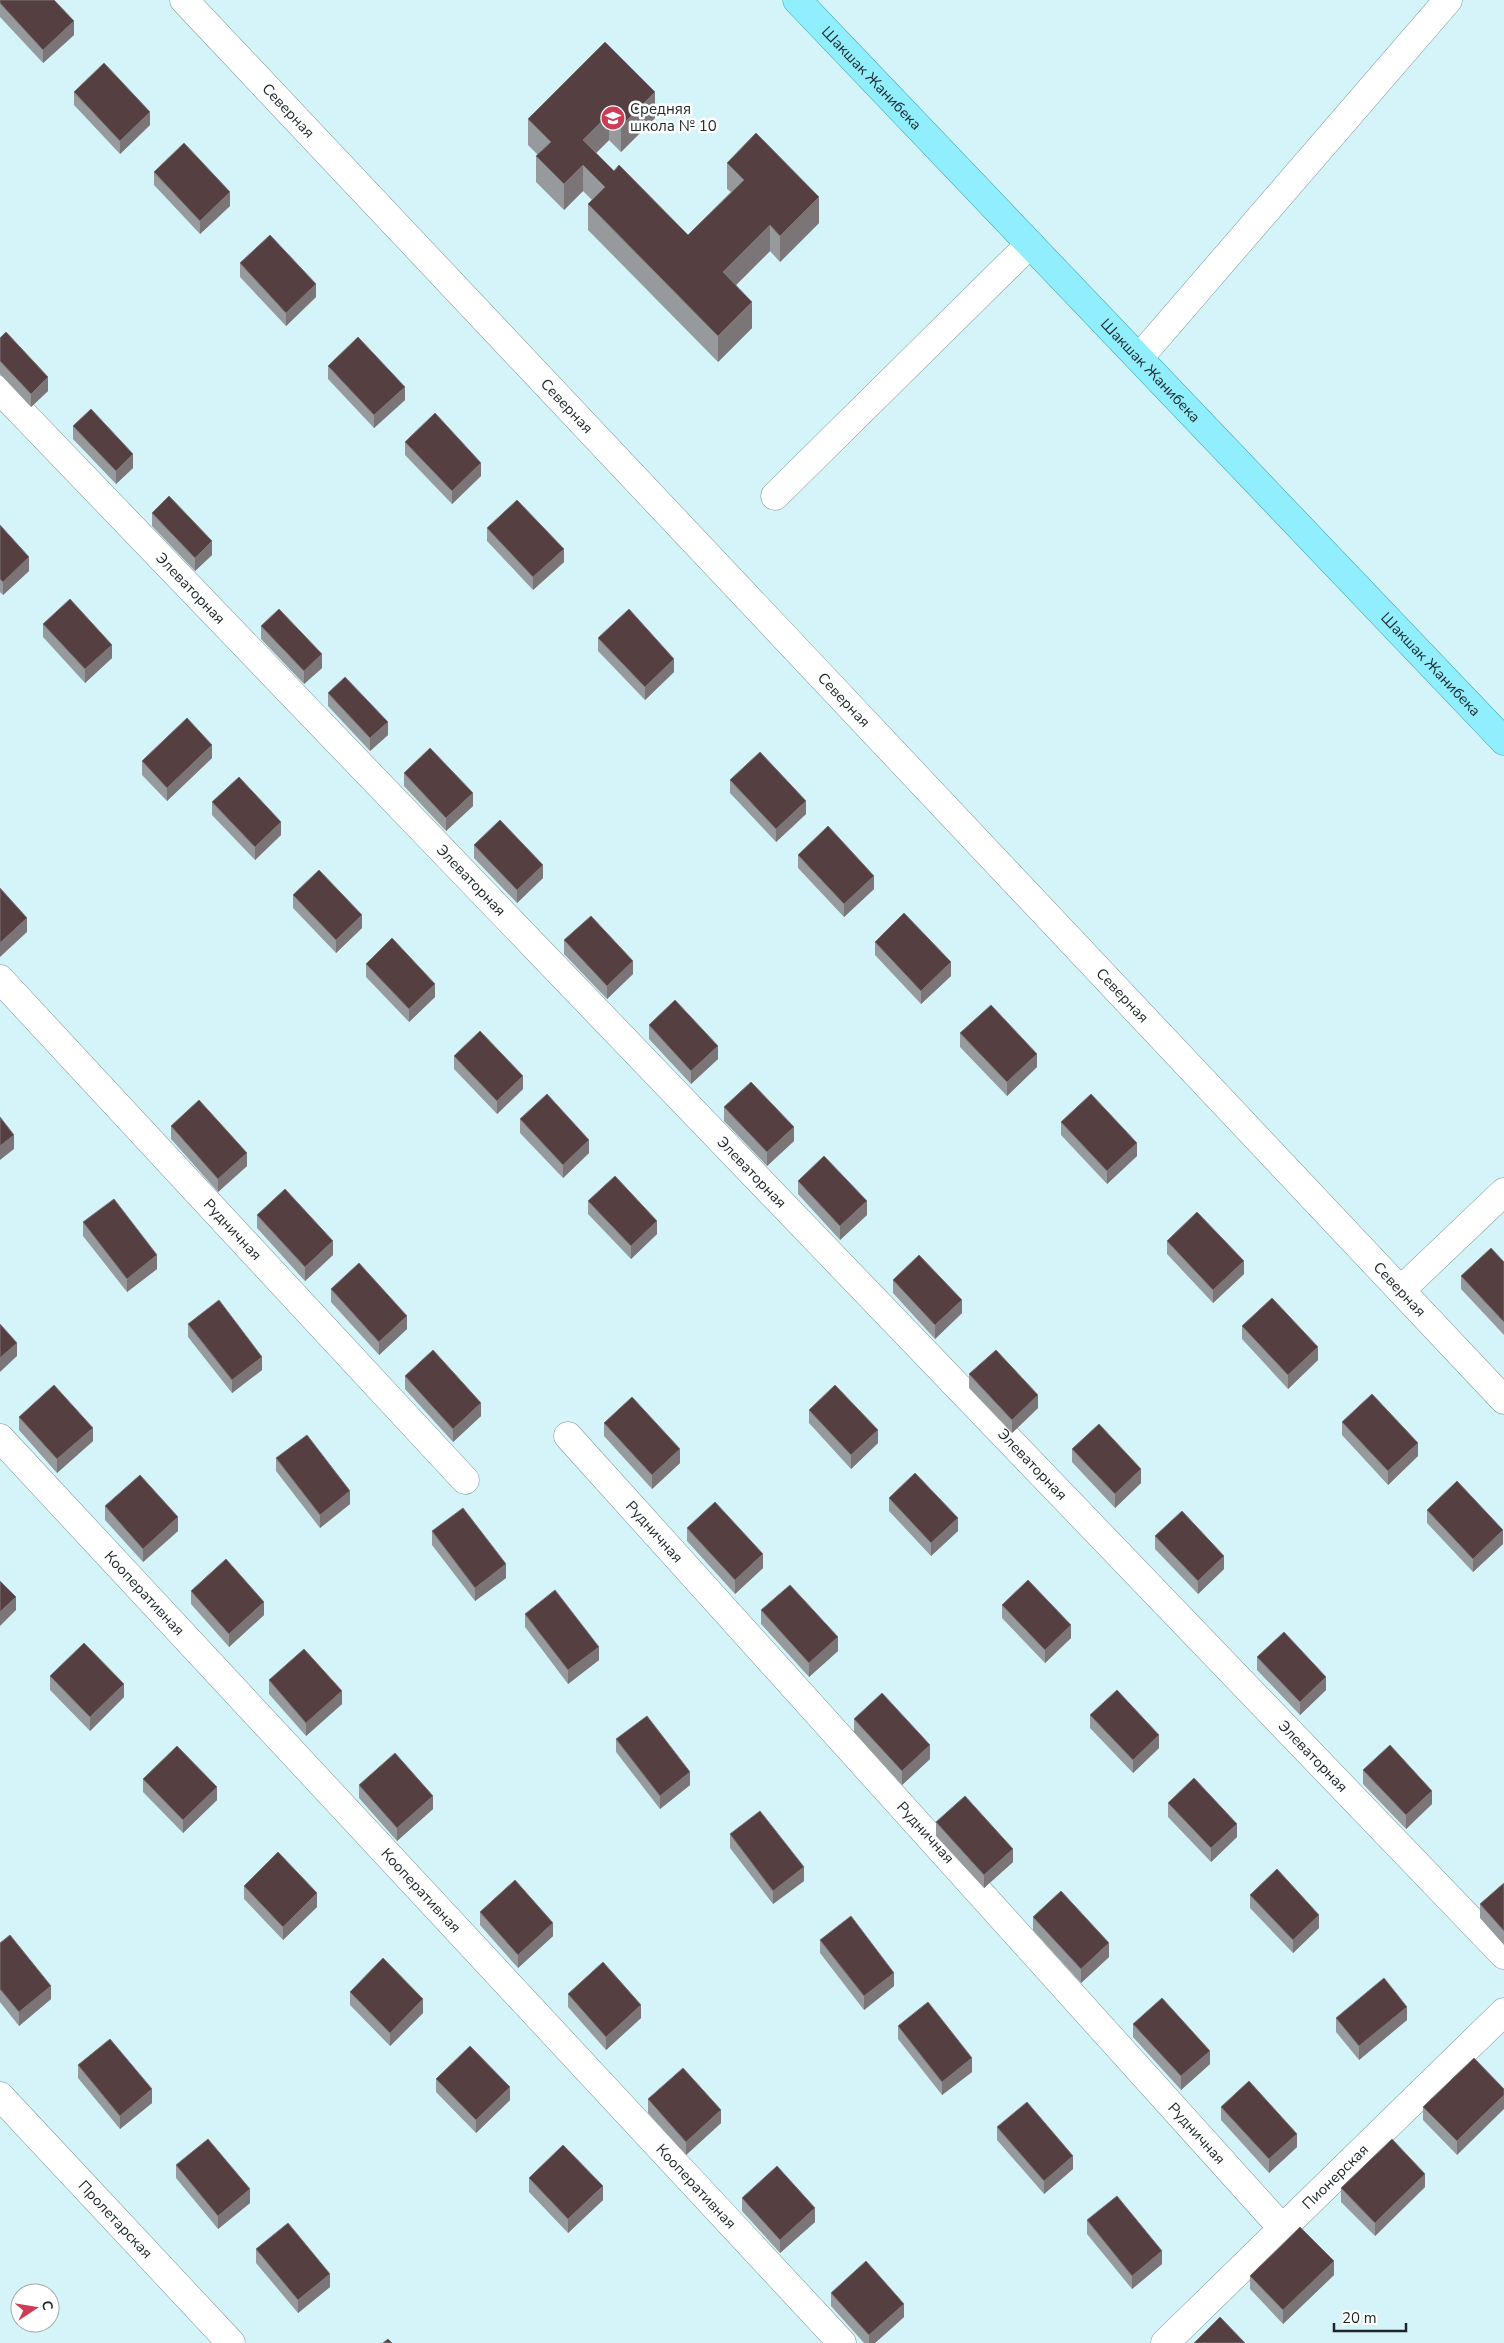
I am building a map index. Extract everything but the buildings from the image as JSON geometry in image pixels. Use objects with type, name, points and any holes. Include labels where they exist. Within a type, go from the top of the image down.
[{"type":"main road","name":"Шакшак Жанибека","points":[[797,0],[1504,741]]},
{"type":"street","name":"Северная","points":[[184,0],[1504,1400]]},
{"type":"street","points":[[1139,358],[1448,0]]},
{"type":"street","points":[[775,496],[1030,244]]},
{"type":"street","name":"Элеваторная","points":[[0,390],[1504,1955]]},
{"type":"street","name":"Рудничная","points":[[0,979],[465,1480]]},
{"type":"street","points":[[1401,1290],[1504,1192]]},
{"type":"street","name":"Рудничная","points":[[568,1436],[1282,2228]]},
{"type":"street","name":"Кооперативная","points":[[0,1438],[842,2343]]},
{"type":"street","name":"Пионерская","points":[[1165,2343],[1504,2012]]},
{"type":"street","name":"Пролетарская","points":[[0,2096],[231,2343]]},
{"type":"place","name":"Средняя школа № 10","points":[[613,118]]}]
